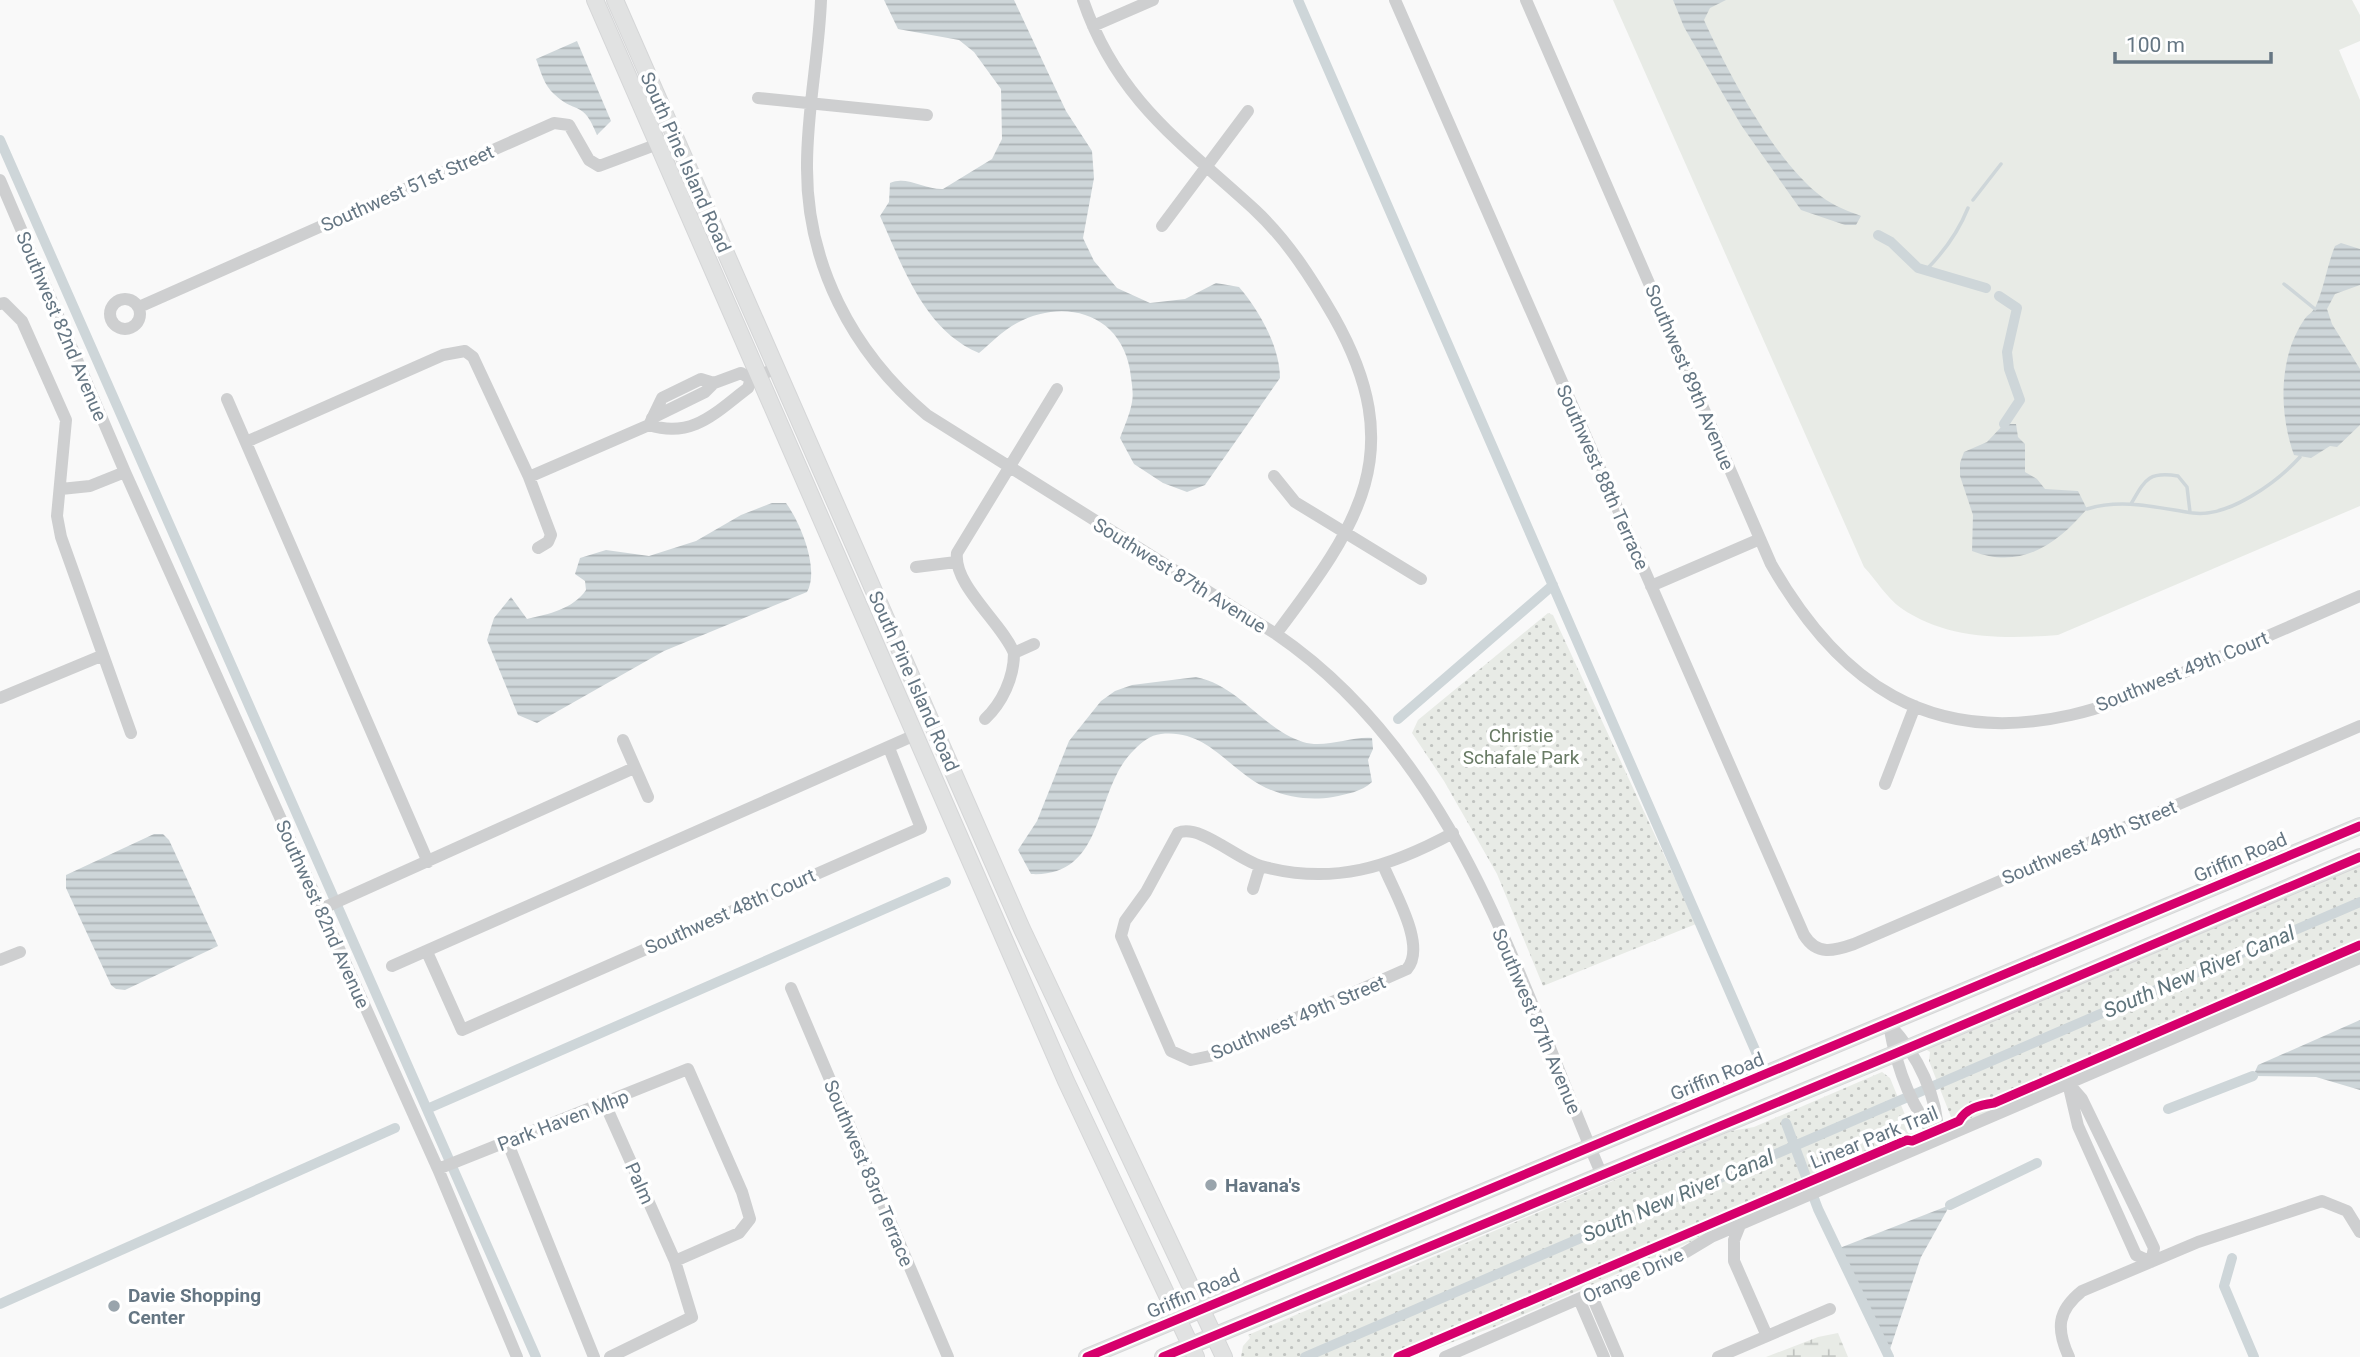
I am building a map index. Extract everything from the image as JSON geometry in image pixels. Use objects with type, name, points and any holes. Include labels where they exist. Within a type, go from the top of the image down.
[{"type":"main road","name":"South Pine Island Road","points":[[594,0],[658,144],[755,377],[864,617],[1066,1081],[1194,1351]]},
{"type":"main road","name":"South Pine Island Road","points":[[615,0],[1022,929],[1223,1355]]},
{"type":"main road","points":[[864,617],[883,610]]},
{"type":"main road","name":"Griffin Road","points":[[1087,1357],[2360,826]]},
{"type":"main road","points":[[1163,1357],[1194,1351],[1214,1335],[1601,1173],[1897,1061],[2360,857]]},
{"type":"street","name":"Southwest 87th Avenue","points":[[821,0],[807,163],[808,205],[825,274],[845,319],[873,361],[910,401],[948,430],[1276,634],[1323,670],[1371,716],[1422,781],[1453,833],[1498,927],[1601,1173]]},
{"type":"street","points":[[1083,0],[1093,26],[1118,72],[1145,110],[1258,212],[1305,269],[1342,332],[1359,371],[1369,410],[1371,459],[1358,508],[1346,533],[1276,634]]},
{"type":"street","points":[[1093,26],[1153,0]]},
{"type":"street","name":"Southwest 88th Terrace","points":[[1395,0],[1804,935],[1818,949]]},
{"type":"street","name":"Southwest 89th Avenue","points":[[1526,0],[1760,539],[1784,585],[1822,641],[1873,684],[1915,706]]},
{"type":"street","points":[[758,98],[927,115]]},
{"type":"street","points":[[1162,226],[1248,111]]},
{"type":"street","name":"Southwest 51st Street","points":[[139,307],[554,123],[569,125],[589,160],[599,166],[658,144]]},
{"type":"street","name":"Southwest 82nd Avenue","points":[[0,180],[125,472],[326,907],[517,1357]]},
{"type":"street","points":[[2,303],[22,321],[66,420],[57,516],[61,537],[101,656],[131,733]]},
{"type":"street","points":[[246,442],[443,355],[465,351],[473,357],[529,477],[551,535],[548,542],[538,548]]},
{"type":"street","points":[[650,422],[659,428],[701,425],[748,388],[755,377],[777,368]]},
{"type":"street","points":[[529,477],[650,422],[705,392],[714,383],[741,373],[755,377]]},
{"type":"street","points":[[650,422],[662,398],[701,379],[714,383]]},
{"type":"street","points":[[985,719],[999,706],[1014,653],[962,576],[956,562],[961,544],[1057,389]]},
{"type":"street","points":[[676,390],[681,427]]},
{"type":"street","points":[[227,399],[428,862]]},
{"type":"street","points":[[61,489],[90,486],[125,472]]},
{"type":"street","points":[[1274,476],[1295,502],[1421,579]]},
{"type":"street","points":[[1651,586],[1760,539]]},
{"type":"street","points":[[916,567],[956,562]]},
{"type":"street","name":"Southwest 49th Court","points":[[1915,706],[1970,721],[2000,723],[2031,723],[2073,715],[2119,700],[2360,596]]},
{"type":"street","points":[[1014,653],[1034,644]]},
{"type":"street","points":[[0,698],[101,656]]},
{"type":"street","points":[[1885,784],[1915,706]]},
{"type":"street","name":"Southwest 49th Street","points":[[1818,949],[1836,950],[1854,944],[2360,726]]},
{"type":"street","points":[[392,966],[915,735]]},
{"type":"street","points":[[623,740],[648,797]]},
{"type":"street","name":"Southwest 48th Court","points":[[427,952],[462,1030],[921,828],[889,748]]},
{"type":"street","points":[[326,907],[634,768]]},
{"type":"street","name":"Southwest 49th Street","points":[[1260,866],[1194,831],[1182,831],[1169,845],[1153,881],[1122,928],[1122,942],[1166,1045],[1180,1058],[1191,1060],[1210,1056],[1390,978],[1411,964],[1414,940],[1384,867]]},
{"type":"street","points":[[1253,889],[1260,866],[1325,873],[1384,867],[1453,833]]},
{"type":"street","points":[[0,960],[20,952]]},
{"type":"street","name":"Orange Drive","points":[[1445,1357],[1819,1190],[2360,958]]},
{"type":"street","name":"Southwest 83rd Terrace","points":[[791,988],[948,1357]]},
{"type":"street","points":[[1888,1024],[1913,1054],[1938,1114],[1938,1139]]},
{"type":"street","points":[[1888,1024],[1897,1061],[1923,1121],[1938,1139]]},
{"type":"street","name":"Park Haven Mhp","points":[[438,1169],[688,1069],[742,1192],[750,1219],[738,1233],[675,1261]]},
{"type":"street","points":[[2068,1083],[2082,1099],[2154,1248],[2151,1262]]},
{"type":"street","points":[[2068,1083],[2078,1126],[2136,1255],[2151,1262]]},
{"type":"street","name":"Palm","points":[[606,1104],[675,1261],[692,1317],[610,1357]]},
{"type":"street","points":[[507,1141],[594,1357]]},
{"type":"street","points":[[2108,1192],[2124,1185]]},
{"type":"street","points":[[2068,1357],[2059,1324],[2070,1300],[2082,1291],[2198,1242],[2322,1201],[2347,1211],[2360,1232]]},
{"type":"street","points":[[1740,1225],[1734,1240],[1734,1261],[1767,1336]]},
{"type":"street","points":[[1585,1296],[1604,1357]]},
{"type":"street","points":[[1585,1296],[1618,1357]]},
{"type":"street","points":[[1718,1357],[1830,1310]]},
{"type":"green space","points":[[1613,0],[2352,0],[2360,15],[2360,41],[2339,50],[2360,100],[2360,506],[2058,635],[1997,637],[1957,632],[1919,619],[1901,608],[1864,567]]},
{"type":"green space","name":"Christie Schafale Park","points":[[1548,613],[1553,615],[1696,924],[1543,986],[1497,874],[1444,781],[1412,733],[1418,720]]},
{"type":"green space","points":[[2360,865],[2360,953],[1972,1119],[1964,1121],[1951,1117],[1929,1061],[1930,1052],[1927,1050],[1931,1046]]},
{"type":"green space","points":[[1882,1072],[1890,1078],[1914,1137],[1904,1149],[1499,1325],[1413,1357],[1241,1357],[1243,1346],[1250,1338],[1248,1335],[1731,1131],[1754,1127]]},
{"type":"green space","points":[[1838,1333],[1848,1357],[1766,1357],[1818,1337]]},
{"type":"shaded area","points":[[884,0],[1014,0],[1066,111],[1092,151],[1094,178],[1083,238],[1094,261],[1117,288],[1150,303],[1185,299],[1216,283],[1239,287],[1254,307],[1272,342],[1280,378],[1205,485],[1187,492],[1163,483],[1134,464],[1120,438],[1132,402],[1130,370],[1115,335],[1102,323],[1071,312],[1035,316],[1012,326],[979,353],[960,343],[944,329],[918,295],[880,216],[889,202],[890,183],[903,181],[943,189],[992,159],[1002,139],[1001,89],[974,52],[959,40],[898,29]]},
{"type":"shaded area","points":[[1673,0],[1726,0],[1710,8],[1704,20],[1739,90],[1770,140],[1804,182],[1836,206],[1861,216],[1856,225],[1845,225],[1801,210],[1741,125],[1684,27]]},
{"type":"shaded area","points":[[577,41],[611,121],[597,135],[583,112],[551,90],[536,59]]},
{"type":"shaded area","points":[[2341,243],[2360,249],[2360,285],[2335,294],[2327,309],[2332,324],[2360,369],[2360,425],[2337,447],[2330,446],[2311,458],[2294,455],[2284,404],[2285,368],[2295,335],[2315,308],[2335,246]]},
{"type":"shaded area","points":[[2004,424],[2016,424],[2018,437],[2025,444],[2025,472],[2037,479],[2045,489],[2078,491],[2087,509],[2050,543],[2022,556],[2006,558],[1972,551],[1973,515],[1960,476],[1960,463],[1964,452],[1987,442]]},
{"type":"shaded area","points":[[772,503],[786,503],[802,533],[810,559],[807,592],[664,651],[537,723],[518,715],[487,640],[494,618],[511,597],[527,619],[552,613],[574,602],[586,590],[585,581],[575,574],[580,558],[606,550],[649,556],[696,541],[741,515]]},
{"type":"shaded area","points":[[1196,677],[1225,689],[1288,736],[1303,742],[1320,744],[1372,738],[1373,749],[1368,760],[1372,782],[1349,794],[1333,797],[1311,799],[1289,796],[1257,783],[1198,740],[1175,734],[1157,735],[1140,744],[1121,767],[1096,828],[1086,847],[1073,862],[1056,871],[1031,874],[1018,850],[1037,821],[1069,741],[1101,701],[1115,691],[1132,685]]},
{"type":"shaded area","points":[[154,834],[163,834],[169,840],[218,946],[125,990],[116,989],[111,985],[66,888],[66,875]]},
{"type":"shaded area","points":[[2360,1020],[2360,1090],[2316,1077],[2253,1076],[2258,1065]]},
{"type":"shaded area","points":[[1950,1205],[1921,1257],[1888,1355],[1837,1249]]},
{"type":"waterway","points":[[1298,0],[1759,1059]]},
{"type":"waterway","points":[[0,140],[536,1357]]},
{"type":"waterway","points":[[1973,200],[2001,164]]},
{"type":"waterway","points":[[1925,271],[1950,242],[1968,208]]},
{"type":"waterway","points":[[1878,235],[1891,242],[1918,268],[1986,288]]},
{"type":"waterway","points":[[2284,284],[2315,309]]},
{"type":"waterway","points":[[1999,296],[2017,308],[2007,352],[2009,369],[2020,400],[2004,424]]},
{"type":"waterway","points":[[2087,509],[2127,504],[2193,513],[2222,510],[2266,487],[2300,457]]},
{"type":"waterway","points":[[2131,504],[2148,479],[2160,475],[2178,476],[2187,487],[2190,512]]},
{"type":"waterway","points":[[1398,719],[1553,585]]},
{"type":"waterway","points":[[427,1109],[946,882]]},
{"type":"waterway","name":"South New River Canal","points":[[1305,1357],[2360,902]]},
{"type":"waterway","points":[[2168,1109],[2253,1076]]},
{"type":"waterway","points":[[1786,1123],[1818,1209],[1889,1357]]},
{"type":"waterway","points":[[0,1304],[395,1128]]},
{"type":"waterway","points":[[1950,1205],[2037,1163]]},
{"type":"waterway","points":[[2232,1258],[2224,1286],[2254,1357]]},
{"type":"cycle path","points":[[1087,1357],[2360,826]]},
{"type":"cycle path","points":[[1163,1357],[1894,1054],[2360,857]]},
{"type":"cycle path","name":"Linear Park Trail","points":[[1398,1357],[1907,1140],[1912,1141],[1959,1121],[1965,1113],[1974,1108],[1994,1103],[2360,945]]},
{"type":"place","name":"Havana's","points":[[1211,1185]]},
{"type":"place","name":"Davie Shopping Center","points":[[114,1306]]}]
